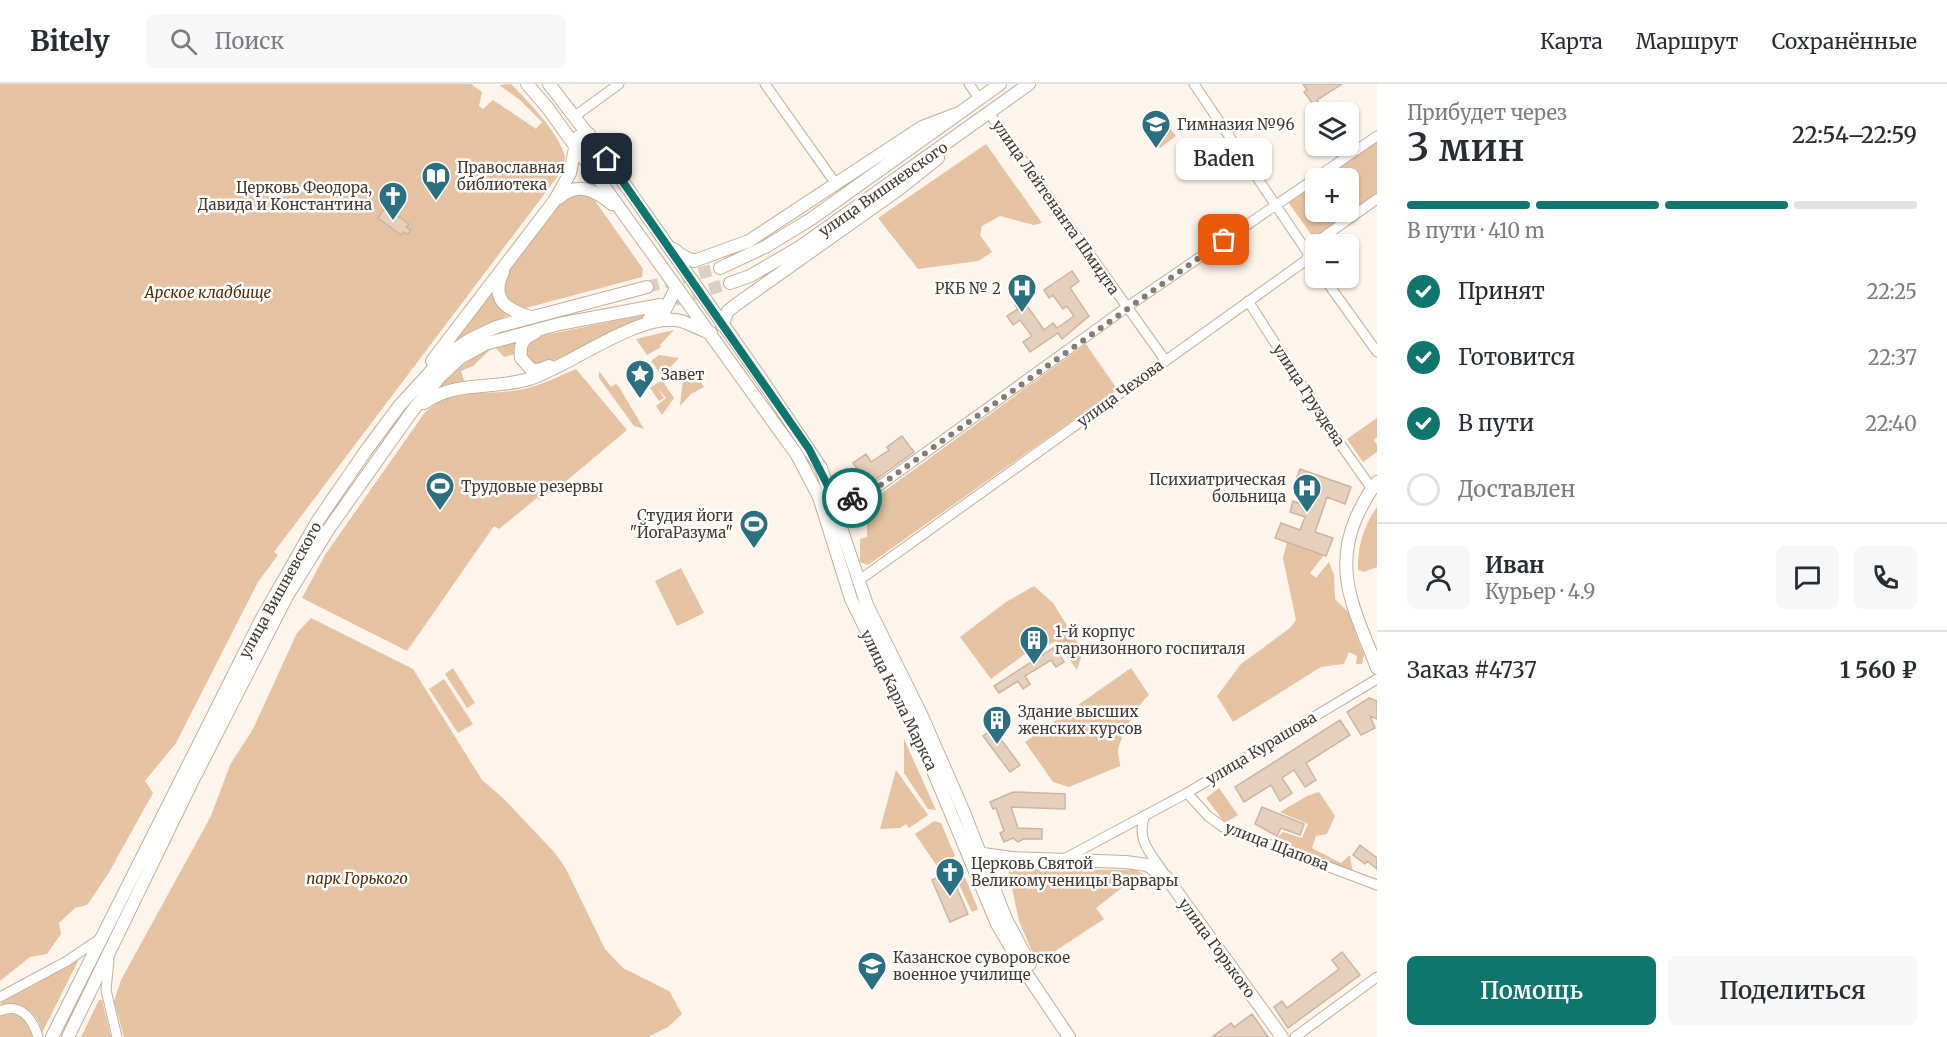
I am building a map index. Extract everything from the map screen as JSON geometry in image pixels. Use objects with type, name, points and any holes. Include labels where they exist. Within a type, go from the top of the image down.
[{"type":"main road","points":[[527,84],[561,126],[624,216]]},
{"type":"main road","points":[[549,84],[589,134],[662,237],[681,255],[694,261],[749,241],[921,127],[956,114]]},
{"type":"main road","name":"улица Вишневского","points":[[720,268],[765,247],[811,219],[999,84]]},
{"type":"main road","name":"улица Вишневского","points":[[730,283],[750,276],[800,247],[1029,84]]},
{"type":"main road","points":[[561,126],[575,116]]},
{"type":"main road","points":[[400,405],[458,324],[555,200],[570,173],[579,136],[589,134]]},
{"type":"main road","points":[[722,325],[728,311],[736,304],[899,189],[936,160],[956,136]]},
{"type":"main road","points":[[530,316],[514,311],[504,304],[498,293],[499,280],[505,268],[557,200],[572,189],[589,189],[624,216]]},
{"type":"main road","name":"улица Карла Маркса","points":[[624,216],[733,363],[811,479],[825,514],[842,576],[851,599],[1014,936],[1032,969],[1078,1037]]},
{"type":"main road","name":"улица Карла Маркса","points":[[662,237],[809,449],[828,486],[858,581],[878,630],[930,734],[997,924],[1026,973],[1069,1037]]},
{"type":"main road","name":"улица Вишневского","points":[[52,1037],[289,569],[317,522],[400,405],[432,368],[458,347],[482,333],[530,316],[647,287]]},
{"type":"main road","points":[[559,324],[524,339],[520,351],[521,358],[527,366],[536,370],[543,369],[620,330],[659,316],[668,307],[676,288]]},
{"type":"main road","name":"улица Вишневского","points":[[68,1037],[192,782],[287,596],[328,530],[413,410],[439,378],[471,351],[509,336],[660,304]]},
{"type":"main road","points":[[413,410],[432,397],[450,389],[511,383],[538,376],[621,333],[649,324],[681,321],[711,333]]},
{"type":"main road","points":[[1374,486],[1353,526],[1345,561],[1347,584],[1377,668]]},
{"type":"main road","name":"улица Горького","points":[[974,854],[1147,865],[1166,877],[1282,1037]]},
{"type":"street","points":[[575,116],[619,84]]},
{"type":"street","points":[[765,84],[836,184]]},
{"type":"street","points":[[969,84],[979,98]]},
{"type":"street","points":[[1194,84],[1305,250]]},
{"type":"street","name":"улица Лейтенанта Шмидта","points":[[989,113],[1165,360]]},
{"type":"street","points":[[828,486],[851,498],[868,494],[1127,307],[1377,136]]},
{"type":"street","name":"улица Чехова","points":[[1328,234],[1377,199]]},
{"type":"street","name":"улица Чехова","points":[[858,581],[1305,261]]},
{"type":"street","points":[[1331,288],[1377,352]]},
{"type":"street","name":"улица Груздева","points":[[1248,301],[1334,435],[1374,486]]},
{"type":"street","name":"улица Курашова","points":[[1062,860],[1186,793],[1377,679]]},
{"type":"street","name":"улица Щапова","points":[[1186,793],[1208,816],[1223,827],[1377,885]]},
{"type":"street","points":[[1145,815],[1141,825],[1142,839],[1166,877]]},
{"type":"street","points":[[0,997],[67,961],[101,938]]},
{"type":"street","points":[[112,946],[106,972],[106,990],[117,1037]]},
{"type":"street","points":[[1294,1037],[1377,978]]},
{"type":"street","points":[[0,1011],[6,1008],[20,1011],[33,1023],[38,1037]]},
{"type":"green space","name":"Арское кладбище","points":[[0,84],[471,84],[482,92],[479,106],[483,109],[493,100],[536,129],[542,122],[520,100],[499,85],[511,84],[548,126],[560,144],[565,159],[564,168],[274,552],[278,555],[258,582],[176,743],[145,781],[153,793],[108,874],[87,905],[75,908],[59,923],[61,934],[47,954],[30,957],[0,981]]},
{"type":"green space","points":[[1157,111],[1176,136],[1160,148],[1141,123]]},
{"type":"green space","points":[[1377,141],[1377,196],[1359,209],[1359,168],[1337,168],[1355,156],[1359,156],[1359,153]]},
{"type":"green space","points":[[986,144],[1042,223],[1034,225],[1000,216],[982,226],[980,235],[992,252],[978,261],[918,269],[878,218]]},
{"type":"green space","points":[[1305,190],[1305,222],[1340,222],[1323,234],[1311,234],[1288,202]]},
{"type":"green space","points":[[569,194],[591,195],[643,269],[642,277],[522,309],[504,300],[503,276],[558,204]]},
{"type":"green space","points":[[497,280],[511,314],[473,331],[447,350]]},
{"type":"green space","points":[[663,311],[635,321],[544,365],[538,366],[524,357],[530,338]]},
{"type":"green space","points":[[674,330],[660,345],[661,347],[647,355],[636,339]]},
{"type":"green space","points":[[519,336],[515,354],[504,357],[494,346]]},
{"type":"green space","points":[[1086,344],[1117,389],[868,565],[860,562],[860,539],[867,537],[867,524],[861,523],[860,509]]},
{"type":"green space","points":[[493,347],[473,366],[461,371],[465,383],[435,391],[463,365]]},
{"type":"green space","points":[[659,355],[679,358],[662,376],[651,361]]},
{"type":"green space","points":[[691,368],[704,387],[691,394],[680,406],[684,370]]},
{"type":"green space","name":"Трудовые резервы","points":[[576,369],[627,430],[551,494],[549,492],[539,500],[537,498],[499,529],[494,526],[407,651],[302,598],[325,555],[423,415],[433,406],[455,396],[527,388]]},
{"type":"green space","points":[[599,371],[611,387],[616,384],[619,387],[644,429],[634,426],[599,378]]},
{"type":"green space","points":[[662,380],[674,398],[662,415],[656,406],[666,398],[657,387],[664,398],[659,401],[650,388]]},
{"type":"green space","points":[[1377,418],[1377,437],[1374,440],[1377,452],[1363,462],[1347,439]]},
{"type":"green space","points":[[1377,507],[1377,567],[1364,572],[1358,570],[1360,545],[1368,521]]},
{"type":"green space","points":[[1287,542],[1324,555],[1310,573],[1316,578],[1329,562],[1334,575],[1335,599],[1360,624],[1355,633],[1364,655],[1362,664],[1356,664],[1357,656],[1349,652],[1344,664],[1321,667],[1233,722],[1217,696],[1241,664],[1290,628],[1296,620],[1283,558]]},
{"type":"green space","points":[[681,568],[704,613],[677,626],[655,581]]},
{"type":"green space","points":[[1034,586],[1053,603],[1083,651],[1077,670],[1056,641],[1025,654],[991,679],[960,637],[1006,602]]},
{"type":"green space","name":"парк Горького","points":[[311,618],[413,669],[482,780],[503,798],[555,853],[566,869],[605,949],[623,968],[669,991],[682,1014],[668,1027],[648,1037],[124,1037],[114,1001],[121,980],[211,816],[230,765],[253,729],[297,633]]},
{"type":"green space","points":[[453,668],[475,703],[467,708],[445,674]]},
{"type":"green space","points":[[1131,668],[1149,695],[1135,713],[1122,738],[1118,751],[1120,766],[1069,787],[1053,782],[1025,742]]},
{"type":"green space","points":[[444,679],[473,724],[458,733],[429,689]]},
{"type":"green space","points":[[904,739],[936,810],[928,809],[904,773]]},
{"type":"green space","points":[[896,770],[928,815],[909,828],[906,824],[900,828],[880,829]]},
{"type":"green space","points":[[1219,788],[1238,815],[1225,823],[1206,798]]},
{"type":"green space","points":[[1319,792],[1335,816],[1327,834],[1316,836],[1312,848],[1341,863],[1350,855],[1353,874],[1299,855],[1287,843],[1272,843],[1283,832],[1302,838],[1308,824],[1280,812],[1307,796]]},
{"type":"green space","points":[[934,821],[941,823],[955,856],[937,866],[915,834]]},
{"type":"green space","points":[[957,862],[978,909],[972,912],[950,865]]},
{"type":"green space","points":[[1008,869],[1135,870],[1152,878],[1162,889],[1123,887],[1096,908],[1104,919],[1037,963],[1019,921]]},
{"type":"green space","points":[[79,959],[42,1033],[37,1019],[27,1009],[15,1005],[0,1006],[2,998]]},
{"type":"green space","points":[[99,1000],[102,1000],[111,1037],[81,1037]]},
{"type":"green space","points":[[11,1014],[24,1019],[34,1037],[0,1037],[0,1016]]},
{"type":"building","points":[[1303,84],[1342,84],[1317,100],[1318,102],[1312,102],[1304,92],[1307,90]]},
{"type":"building","name":"Церковь Феодора, Давида и Константина","points":[[385,207],[409,224],[406,227],[411,230],[408,234],[403,232],[401,235],[378,218]]},
{"type":"building","name":"РКБ № 2","points":[[1072,271],[1079,281],[1070,288],[1089,316],[1062,339],[1058,333],[1030,352],[1023,342],[1032,336],[1020,320],[1013,325],[1007,316],[1018,309],[1015,305],[1023,300],[1044,330],[1053,323],[1057,328],[1074,316],[1067,306],[1063,309],[1053,295],[1049,298],[1044,290]]},
{"type":"building","points":[[902,436],[914,452],[868,485],[853,463],[866,454],[871,462],[889,450],[887,447]]},
{"type":"building","name":"Психиатрическая больница","points":[[1300,469],[1351,487],[1345,504],[1327,497],[1315,532],[1333,538],[1326,556],[1275,538],[1281,523],[1300,530],[1305,517],[1290,512],[1293,501],[1309,507],[1314,492],[1294,485]]},
{"type":"building","name":"1-й корпус гарнизонного госпиталя","points":[[1067,639],[1072,646],[1059,654],[1064,662],[1056,667],[1051,660],[1025,676],[1030,684],[1023,689],[1018,681],[999,693],[994,686]]},
{"type":"building","points":[[1369,698],[1377,701],[1377,719],[1370,716],[1375,728],[1361,735],[1347,712]]},
{"type":"building","points":[[1340,720],[1350,735],[1306,763],[1316,780],[1305,787],[1294,770],[1282,778],[1292,793],[1280,801],[1271,785],[1244,802],[1235,787]]},
{"type":"building","name":"Здание высших женских курсов","points":[[993,729],[1020,765],[1010,772],[983,736]]},
{"type":"building","points":[[1013,792],[1065,794],[1065,809],[1011,807],[1018,828],[1042,829],[1042,839],[1023,839],[1018,842],[1013,838],[1004,842],[1000,833],[1004,831],[996,808],[993,809],[990,802]]},
{"type":"building","points":[[1262,807],[1304,824],[1300,835],[1281,828],[1277,836],[1255,824]]},
{"type":"building","points":[[1360,845],[1377,858],[1377,869],[1367,861],[1365,864],[1353,855]]},
{"type":"building","name":"Церковь Святой Великомученицы Варвары","points":[[950,872],[968,914],[950,922],[932,880]]},
{"type":"building","points":[[1342,952],[1360,975],[1288,1028],[1274,1007],[1282,1001],[1287,1008],[1339,969],[1332,960]]},
{"type":"building","points":[[1252,1014],[1268,1037],[1212,1037],[1231,1023],[1234,1027]]},
{"type":"tunnel","points":[[647,287],[720,268]]},
{"type":"tunnel","points":[[675,300],[730,283]]},
{"type":"way so far","points":[[852,498],[868,494],[1224,240]]},
{"type":"place","name":"Гимназия №96","points":[[1156,150]]},
{"type":"place","name":"Православная библиотека","points":[[436,202]]},
{"type":"place","name":"Церковь Феодора, Давида и Константина","points":[[393,222]]},
{"type":"place","name":"Baden","points":[[1224,240]]},
{"type":"place","name":"РКБ № 2","points":[[1022,314]]},
{"type":"place","name":"Завет","points":[[640,400]]},
{"type":"place","name":"Трудовые резервы","points":[[440,512]]},
{"type":"place","name":"Психиатрическая больница","points":[[1307,514]]},
{"type":"place","name":"Студия йоги \"ЙогаРазума\"","points":[[754,550]]},
{"type":"place","name":"1-й корпус гарнизонного госпиталя","points":[[1034,666]]},
{"type":"place","name":"Здание высших женских курсов","points":[[997,746]]},
{"type":"place","name":"Церковь Святой Великомученицы Варвары","points":[[950,898]]},
{"type":"place","name":"Казанское суворовское военное училище","points":[[872,992]]},
{"type":"route","points":[[607,159],[809,449],[828,486],[852,498]]}]
